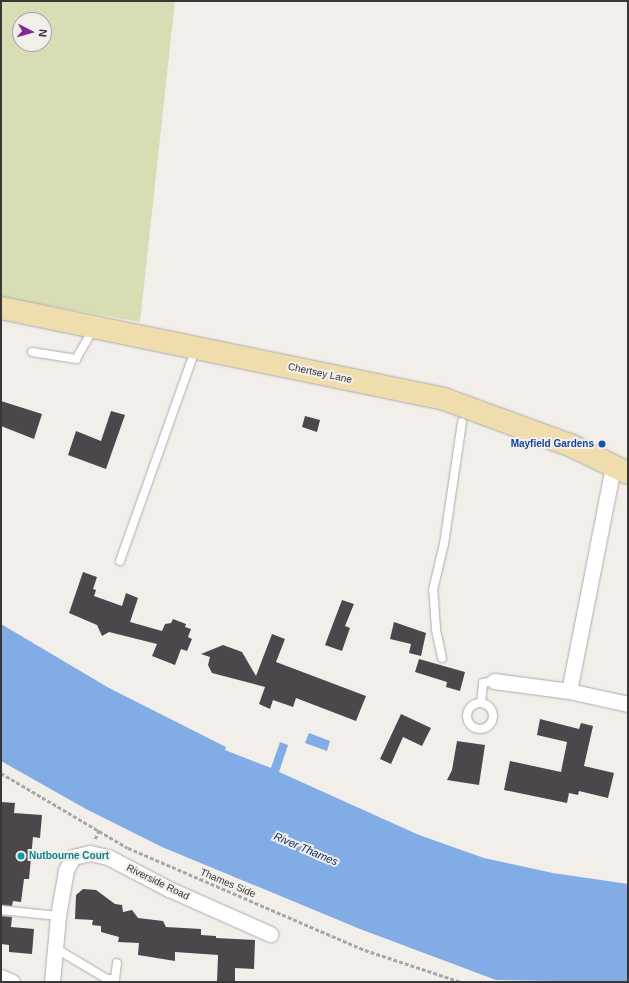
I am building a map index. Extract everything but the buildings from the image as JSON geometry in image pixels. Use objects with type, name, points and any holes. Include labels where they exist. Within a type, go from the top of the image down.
[{"type":"main road","name":"Chertsey Lane","points":[[2,312],[94,327],[444,399],[570,445],[621,470]]},
{"type":"street","points":[[569,691],[621,470]]},
{"type":"street","points":[[494,680],[569,691],[628,704]]},
{"type":"street","name":"Riverside Road","points":[[52,982],[58,916],[66,870],[73,857],[90,853],[108,857],[169,889],[270,934]]},
{"type":"street","points":[[1,977],[12,982]]},
{"type":"lane","points":[[32,352],[76,359],[94,327]]},
{"type":"lane","points":[[120,561],[196,348]]},
{"type":"lane","points":[[442,658],[436,629],[433,590],[444,544],[462,422]]},
{"type":"lane","points":[[481,703],[483,683],[494,680]]},
{"type":"lane","points":[[1,910],[58,916]]},
{"type":"lane","points":[[56,948],[107,979],[115,979],[117,963]]},
{"type":"path","name":"Thames Side","points":[[1,773],[128,848],[365,950],[461,982]]},
{"type":"green space","points":[[1,1],[175,1],[140,322],[1,297]]},
{"type":"water","name":"River Thames","points":[[1,624],[109,688],[226,747],[225,750],[271,768],[280,742],[288,745],[279,772],[419,835],[484,858],[553,873],[628,884],[628,982],[496,980],[360,929],[162,847],[86,809],[1,761]]},
{"type":"water","points":[[309,733],[330,741],[327,751],[305,743]]},
{"type":"place","name":"Mayfield Gardens","points":[[602,444]]},
{"type":"place","name":"Nutbourne Court","points":[[21,856]]}]
